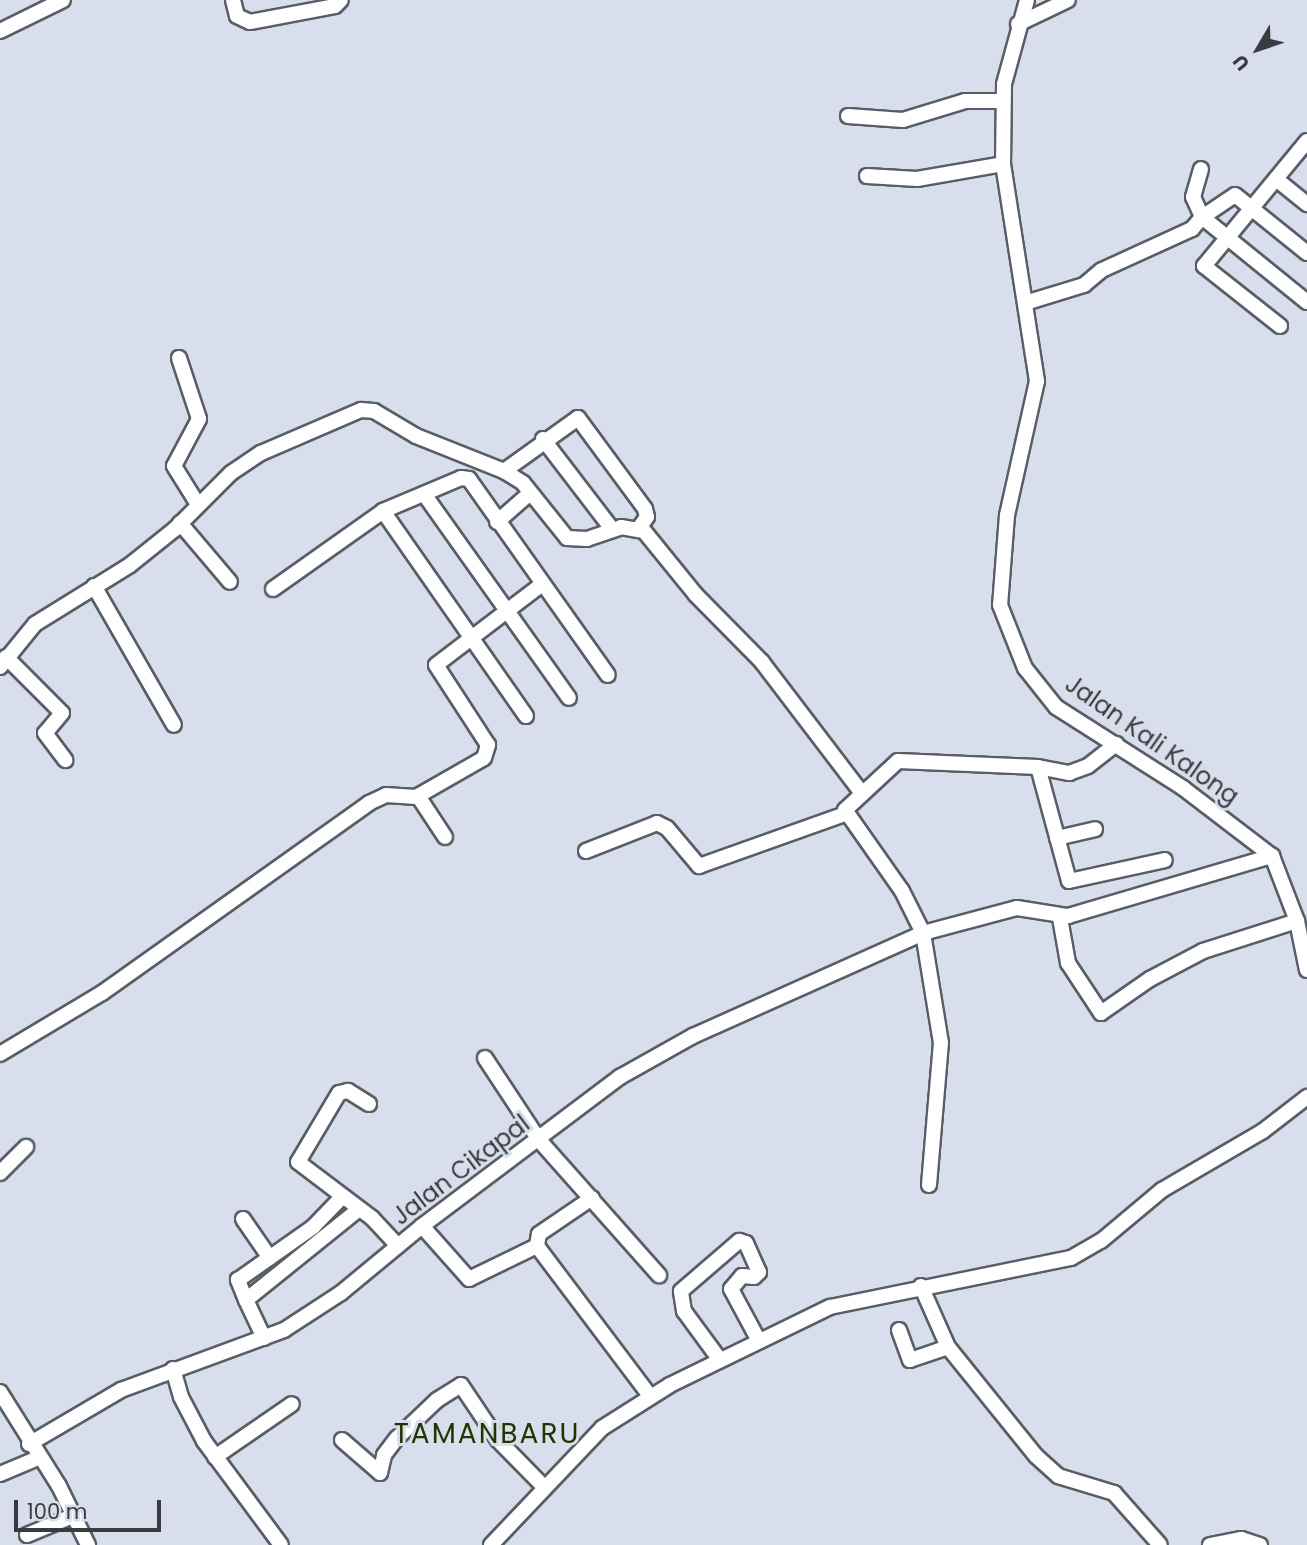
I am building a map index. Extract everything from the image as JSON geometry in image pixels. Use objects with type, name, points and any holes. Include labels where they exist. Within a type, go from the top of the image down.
[{"type":"street","points":[[0,31],[63,0]]},
{"type":"street","points":[[233,0],[237,16],[245,22],[284,6],[335,6],[341,0]]},
{"type":"street","name":"Jalan Kali Kalong","points":[[1027,0],[1018,24],[1003,101],[1003,164],[1036,389],[1007,515],[1000,605],[1025,668],[1056,707],[1252,836],[1272,856],[1297,921],[1307,970]]},
{"type":"street","points":[[1018,24],[1069,0]]},
{"type":"street","points":[[848,116],[903,120],[965,101],[1003,101]]},
{"type":"street","points":[[1280,326],[1206,271],[1205,262],[1305,149]]},
{"type":"street","points":[[867,176],[917,179],[1003,164]]},
{"type":"street","points":[[1201,169],[1193,197],[1202,217],[1307,302]]},
{"type":"street","points":[[1276,179],[1307,204]]},
{"type":"street","points":[[1025,303],[1084,285],[1110,266],[1182,237],[1230,195],[1251,208],[1307,253]]},
{"type":"street","points":[[179,359],[199,419],[174,466],[197,503]]},
{"type":"street","points":[[65,760],[45,733],[62,713],[3,662],[35,624],[130,565],[180,523],[197,503],[261,453],[361,410],[374,411],[416,436],[499,469],[530,493],[567,538],[587,540],[612,529],[639,528],[762,662],[862,792]]},
{"type":"street","points":[[499,469],[542,439],[579,419],[645,509],[647,517],[639,528]]},
{"type":"street","points":[[542,439],[612,529]]},
{"type":"street","points":[[273,589],[383,511],[466,478],[608,675]]},
{"type":"street","points":[[497,522],[530,493]]},
{"type":"street","points":[[424,494],[569,698]]},
{"type":"street","points":[[383,511],[526,716]]},
{"type":"street","points":[[180,523],[230,582]]},
{"type":"street","points":[[0,1054],[102,993],[369,803],[386,795],[418,796],[485,758],[488,751],[436,665],[541,585]]},
{"type":"street","points":[[94,586],[174,724]]},
{"type":"street","points":[[586,851],[657,823],[667,828],[699,866],[845,814],[862,792],[894,763],[904,761],[1038,767],[1060,773],[1079,771],[1116,744]]},
{"type":"street","points":[[1038,767],[1070,882],[1166,860]]},
{"type":"street","points":[[418,796],[445,837]]},
{"type":"street","points":[[845,814],[902,891],[923,933],[941,1043],[929,1185]]},
{"type":"street","points":[[1057,838],[1095,829]]},
{"type":"street","points":[[1272,856],[1060,918],[1068,963],[1101,1013],[1150,979],[1203,951],[1297,921]]},
{"type":"street","name":"Jalan Cikapal","points":[[29,1444],[91,1405],[173,1368],[264,1338],[341,1293],[422,1226],[648,1058],[923,933],[1017,908],[1060,918]]},
{"type":"street","points":[[485,1058],[539,1140],[659,1275]]},
{"type":"street","points":[[369,1104],[348,1091],[338,1093],[298,1159],[359,1209],[398,1246]]},
{"type":"street","points":[[491,1545],[602,1428],[650,1396],[830,1307],[921,1286],[1029,1270],[1071,1258],[1101,1241],[1162,1190],[1263,1131],[1307,1097]]},
{"type":"street","points":[[0,1173],[26,1147]]},
{"type":"street","points":[[264,1338],[238,1280],[316,1224],[342,1197]]},
{"type":"street","points":[[592,1198],[539,1234],[537,1246],[650,1396]]},
{"type":"street","points":[[246,1300],[359,1209]]},
{"type":"street","points":[[243,1219],[270,1258]]},
{"type":"street","points":[[422,1226],[469,1279],[537,1246]]},
{"type":"street","points":[[719,1360],[684,1311],[681,1291],[739,1241],[746,1243],[759,1272],[754,1277],[742,1276],[731,1289],[759,1341]]},
{"type":"street","points":[[921,1286],[948,1347],[1051,1471],[1114,1493],[1160,1545]]},
{"type":"street","points":[[898,1330],[910,1360],[948,1347]]},
{"type":"street","points":[[173,1368],[181,1397],[215,1457],[281,1545]]},
{"type":"street","points":[[342,1440],[380,1473],[384,1455],[397,1438],[443,1395],[461,1385],[498,1440],[545,1488]]},
{"type":"street","points":[[0,1392],[29,1444],[75,1515],[88,1545]]},
{"type":"street","points":[[215,1457],[292,1404]]},
{"type":"street","points":[[0,1474],[38,1458]]},
{"type":"street","points":[[27,1535],[75,1515]]},
{"type":"street","points":[[1210,1545],[1241,1539],[1260,1545]]},
{"type":"district","name":"TAMANBARU","points":[[487,1434]]}]
